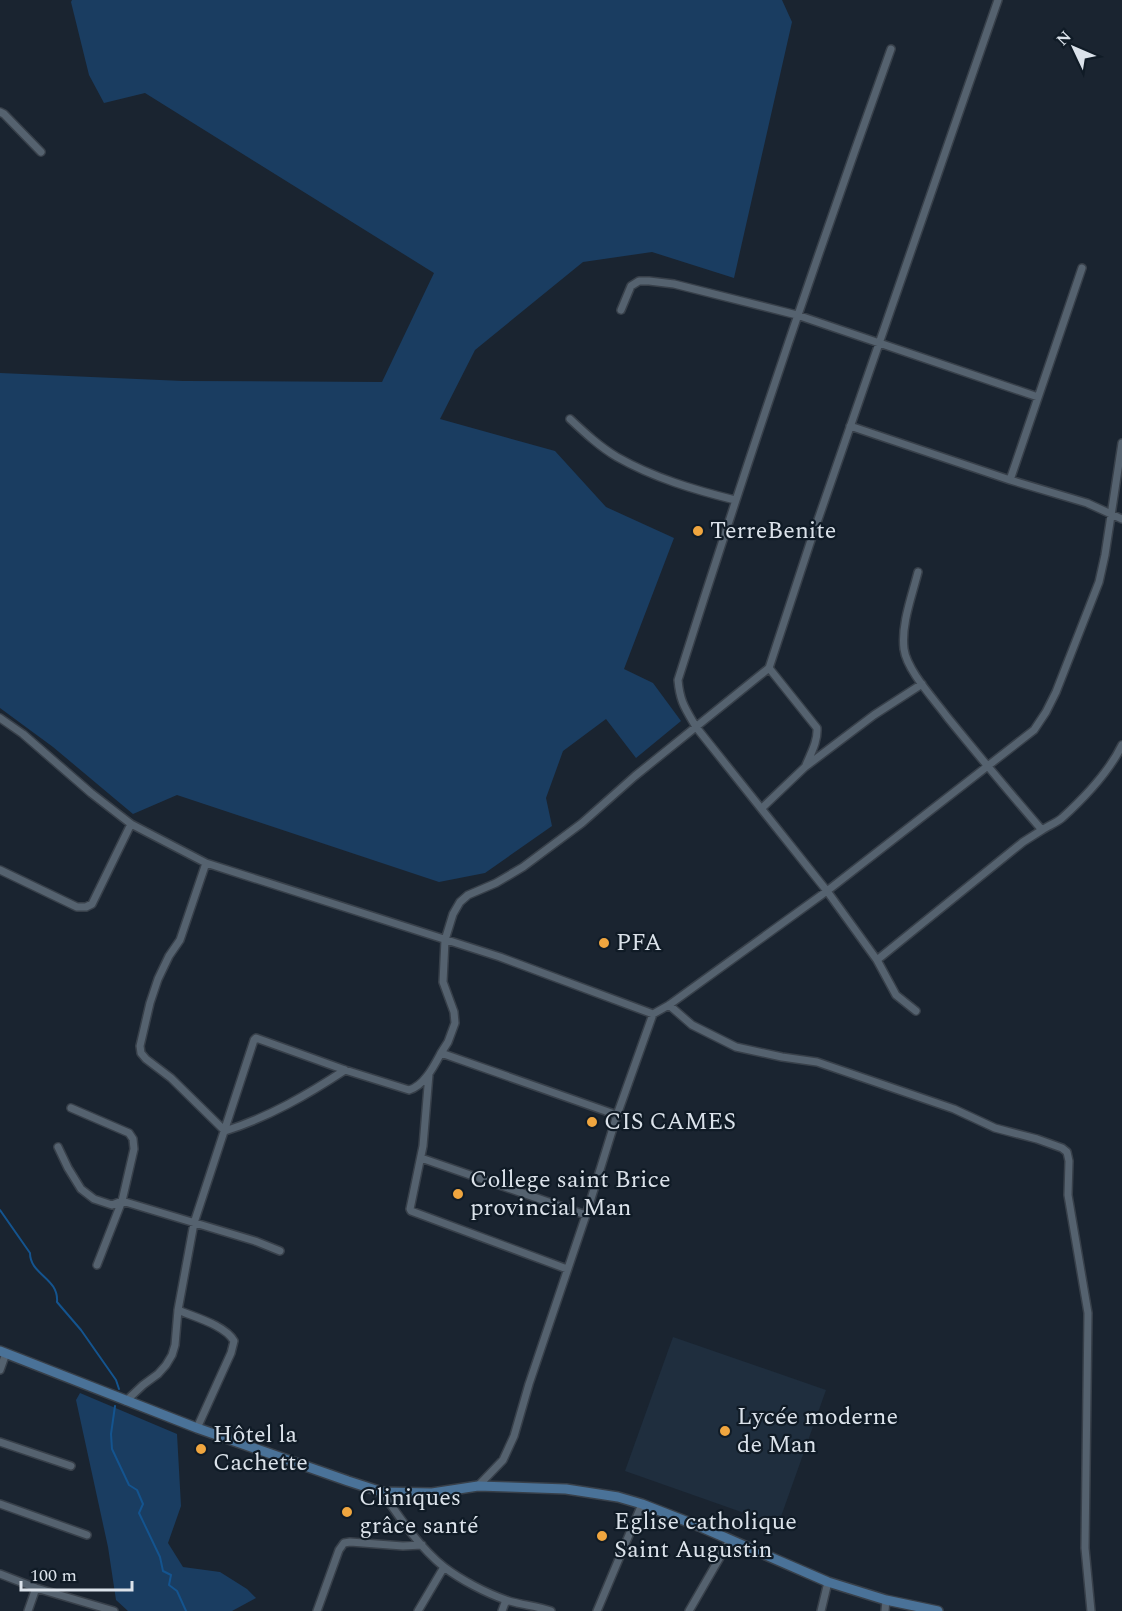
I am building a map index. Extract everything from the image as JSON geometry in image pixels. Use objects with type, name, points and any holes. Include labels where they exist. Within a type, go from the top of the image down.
[{"type":"main road","points":[[3,1352],[197,1428],[382,1492],[432,1493],[478,1486],[577,1491],[618,1497],[642,1504],[828,1582],[886,1600],[938,1611]]},
{"type":"street","points":[[126,1401],[166,1365],[172,1355],[194,1223],[254,1040],[256,1038],[345,1070],[409,1090],[413,1089],[429,1074],[448,1042],[455,1023],[454,1012],[443,982],[445,940],[453,914],[460,902],[468,895],[496,883],[523,867],[582,823],[635,776],[769,668],[850,426],[998,0]]},
{"type":"street","points":[[891,49],[797,315],[678,680],[682,701],[696,727],[827,891],[877,960],[896,995],[916,1011]]},
{"type":"street","points":[[0,112],[40,152]]},
{"type":"street","points":[[1010,480],[1083,268]]},
{"type":"street","points":[[621,310],[631,286],[639,281],[674,284],[797,315],[1038,397]]},
{"type":"street","points":[[570,419],[588,437],[616,457],[687,488],[735,500]]},
{"type":"street","points":[[850,426],[1010,480],[1087,503],[1122,519]]},
{"type":"street","points":[[478,1486],[503,1460],[514,1437],[529,1384],[617,1115],[653,1014],[669,1005],[827,891],[1034,730],[1046,712],[1099,582],[1122,443]]},
{"type":"street","points":[[918,572],[905,626],[904,650],[907,659],[922,684],[987,767],[1042,830]]},
{"type":"street","points":[[769,668],[817,728],[815,744],[805,767]]},
{"type":"street","points":[[762,808],[805,767],[874,715],[922,684]]},
{"type":"street","points":[[0,718],[23,734],[131,824],[206,863],[500,957],[653,1014]]},
{"type":"street","points":[[877,960],[1023,842],[1061,819],[1094,784],[1122,745]]},
{"type":"street","points":[[0,870],[77,907],[86,907],[92,904],[131,824]]},
{"type":"street","points":[[206,863],[180,940],[158,979],[140,1046],[141,1053],[146,1059],[171,1078],[225,1131]]},
{"type":"street","points":[[669,1005],[692,1025],[736,1047],[817,1062],[954,1109],[995,1128],[1037,1139],[1067,1152],[1068,1195],[1088,1313],[1085,1548],[1091,1611]]},
{"type":"street","points":[[441,1053],[617,1115]]},
{"type":"street","points":[[225,1131],[254,1122],[284,1107],[345,1070]]},
{"type":"street","points":[[429,1074],[423,1146],[410,1209],[412,1212],[567,1269]]},
{"type":"street","points":[[72,1108],[129,1133],[133,1139],[134,1149],[122,1201],[97,1264]]},
{"type":"street","points":[[58,1147],[81,1189],[94,1199],[112,1205],[122,1201],[255,1241],[280,1251]]},
{"type":"street","points":[[421,1158],[586,1215]]},
{"type":"street","points":[[178,1310],[223,1329],[231,1335],[234,1341],[231,1353],[197,1428]]},
{"type":"street","points":[[0,1370],[3,1352]]},
{"type":"street","points":[[0,1443],[71,1466]]},
{"type":"street","points":[[382,1492],[422,1545],[444,1567],[506,1600],[551,1611]]},
{"type":"street","points":[[0,1504],[87,1535]]},
{"type":"street","points":[[597,1611],[642,1504]]},
{"type":"street","points":[[689,1611],[730,1540]]},
{"type":"street","points":[[316,1611],[339,1550],[344,1543],[422,1545]]},
{"type":"street","points":[[418,1611],[444,1567]]},
{"type":"street","points":[[0,1574],[36,1588],[114,1611]]},
{"type":"street","points":[[821,1611],[828,1582]]},
{"type":"street","points":[[28,1611],[36,1588]]},
{"type":"street","points":[[501,1611],[506,1600]]},
{"type":"street","points":[[885,1611],[886,1600]]},
{"type":"shaded area","points":[[72,0],[782,0],[792,22],[734,278],[652,252],[583,262],[475,350],[440,419],[555,451],[606,507],[674,538],[624,669],[653,683],[681,721],[636,758],[606,719],[563,751],[546,798],[552,826],[485,873],[439,882],[177,795],[133,814],[53,747],[0,708],[0,373],[183,381],[382,382],[434,273],[145,93],[104,103],[89,75]]},
{"type":"shaded area","name":"Lycée moderne de Man","points":[[673,1337],[826,1390],[778,1525],[625,1471]]},
{"type":"shaded area","points":[[80,1393],[177,1434],[181,1506],[168,1543],[183,1567],[220,1572],[247,1589],[256,1598],[232,1611],[128,1611],[116,1600],[108,1547],[76,1400]]},
{"type":"waterway","points":[[0,1210],[30,1253],[34,1267],[54,1287],[57,1302],[81,1330],[116,1380],[119,1389]]},
{"type":"waterway","points":[[115,1406],[111,1434],[112,1449],[129,1485],[137,1490],[143,1504],[139,1513],[160,1557],[163,1571],[171,1575],[169,1585],[177,1591],[186,1611]]},
{"type":"place","name":"TerreBenite","points":[[698,531]]},
{"type":"place","name":"PFA","points":[[604,943]]},
{"type":"place","name":"CIS CAMES","points":[[592,1122]]},
{"type":"place","name":"College saint Brice provincial Man","points":[[458,1194]]},
{"type":"place","name":"Lycée moderne de Man","points":[[725,1431]]},
{"type":"place","name":"Hôtel la Cachette","points":[[201,1449]]},
{"type":"place","name":"Cliniques grâce santé","points":[[347,1512]]},
{"type":"place","name":"Eglise catholique Saint Augustin","points":[[602,1536]]}]
